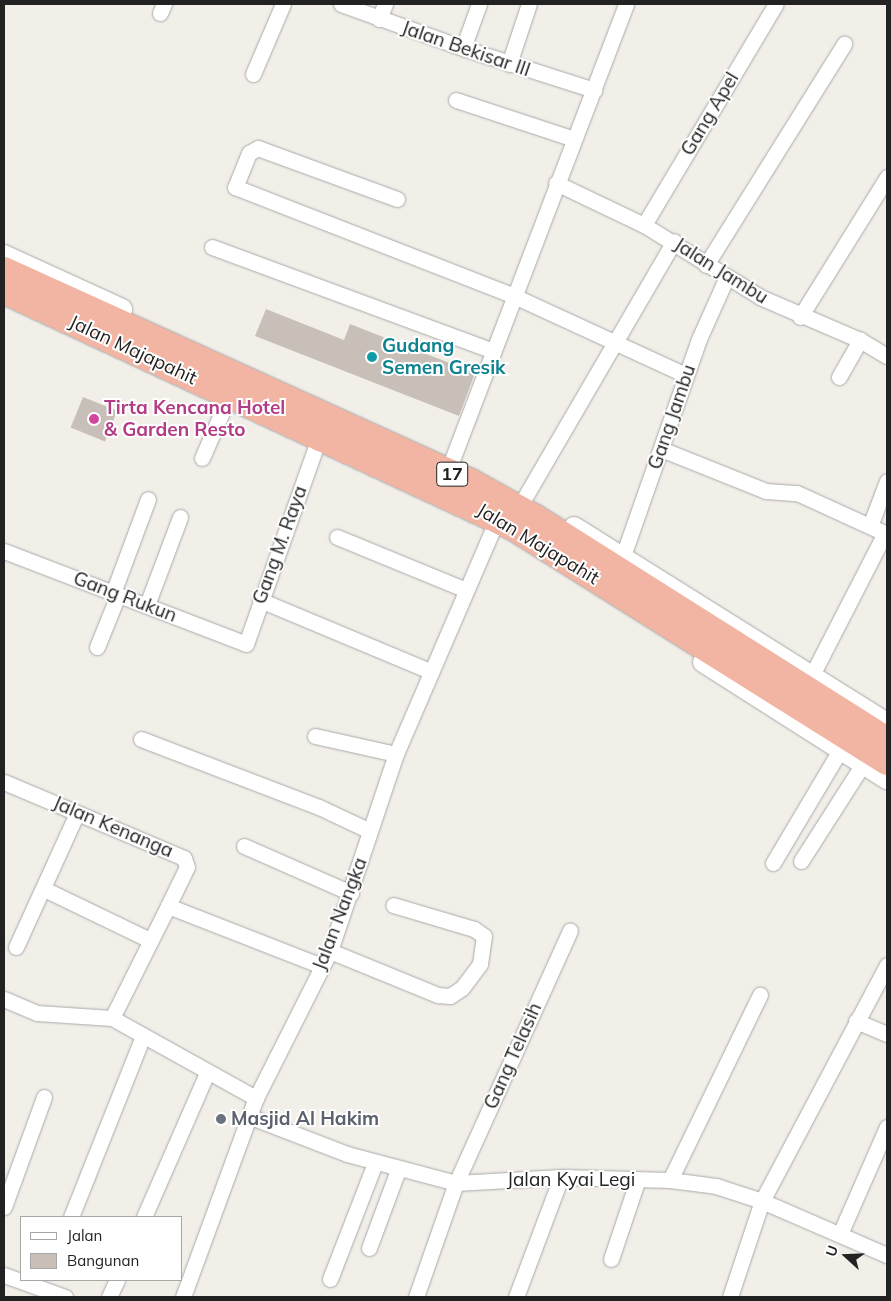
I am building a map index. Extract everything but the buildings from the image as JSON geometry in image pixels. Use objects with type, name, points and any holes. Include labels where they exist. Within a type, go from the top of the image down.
[{"type":"highway","name":"Jalan Majapahit","points":[[4,270],[471,482],[536,518],[871,745]]},
{"type":"highway","name":"Jalan Majapahit","points":[[4,291],[122,351],[464,501],[514,528],[647,618],[871,745]]},
{"type":"street","points":[[253,74],[283,4]]},
{"type":"street","name":"Jalan Bekisar III","points":[[341,4],[509,64],[594,90]]},
{"type":"street","points":[[379,19],[385,4]]},
{"type":"street","points":[[463,48],[479,4]]},
{"type":"street","points":[[509,64],[529,4]]},
{"type":"street","points":[[452,460],[556,183],[594,90],[626,4]]},
{"type":"street","name":"Gang Apel","points":[[644,225],[776,4]]},
{"type":"street","points":[[706,265],[844,44]]},
{"type":"street","points":[[456,100],[574,139]]},
{"type":"street","points":[[397,199],[258,148],[249,153],[236,187],[514,296],[617,341],[686,375]]},
{"type":"street","points":[[800,318],[887,177]]},
{"type":"street","name":"Jalan Jambu","points":[[556,183],[674,241],[726,279],[800,318],[860,340],[886,352]]},
{"type":"street","points":[[525,497],[674,241]]},
{"type":"street","points":[[212,247],[493,351]]},
{"type":"street","points":[[4,255],[452,460],[525,497],[623,556],[812,675],[871,745],[887,779]]},
{"type":"street","name":"Gang Jambu","points":[[623,556],[686,375],[726,279]]},
{"type":"street","points":[[4,304],[122,351],[225,405],[493,530],[647,618]]},
{"type":"street","points":[[839,377],[860,340]]},
{"type":"street","points":[[202,458],[225,405]]},
{"type":"street","name":"Gang M. Raya","points":[[246,644],[316,446]]},
{"type":"street","points":[[661,449],[766,491],[797,493],[886,533],[812,675]]},
{"type":"street","points":[[870,526],[887,481]]},
{"type":"street","points":[[97,647],[148,499]]},
{"type":"street","points":[[147,605],[180,517]]},
{"type":"street","name":"Jalan Nangka","points":[[183,1297],[252,1117],[256,1098],[330,951],[396,754],[430,671],[493,530]]},
{"type":"street","points":[[337,537],[466,590]]},
{"type":"street","name":"Gang Rukun","points":[[4,551],[246,644]]},
{"type":"street","points":[[260,600],[430,671]]},
{"type":"street","points":[[315,736],[396,754]]},
{"type":"street","points":[[141,739],[320,806],[370,831]]},
{"type":"street","points":[[801,861],[871,745]]},
{"type":"street","points":[[773,863],[871,745]]},
{"type":"street","name":"Jalan Kenanga","points":[[5,787],[77,813],[184,858],[187,867],[112,1018]]},
{"type":"street","points":[[16,947],[44,890],[77,813]]},
{"type":"street","points":[[244,846],[351,893]]},
{"type":"street","points":[[44,890],[150,940]]},
{"type":"street","points":[[330,951],[438,995],[450,996],[462,988],[480,964],[484,936],[474,928],[393,905]]},
{"type":"street","points":[[168,906],[322,966]]},
{"type":"street","name":"Gang Telasih","points":[[416,1297],[456,1183],[570,930]]},
{"type":"street","points":[[730,1297],[762,1201],[887,965]]},
{"type":"street","points":[[670,1180],[760,995]]},
{"type":"street","points":[[4,999],[37,1013],[112,1018],[206,1073],[256,1098]]},
{"type":"street","points":[[856,1021],[887,1034]]},
{"type":"street","points":[[71,1216],[143,1036]]},
{"type":"street","points":[[144,1216],[206,1073]]},
{"type":"street","points":[[4,1207],[44,1097]]},
{"type":"street","name":"Jalan Kyai Legi","points":[[252,1117],[375,1163],[456,1183],[561,1177],[670,1180],[716,1186],[762,1201],[887,1255]]},
{"type":"street","points":[[840,1234],[887,1126]]},
{"type":"street","points":[[330,1280],[375,1163]]},
{"type":"street","points":[[369,1248],[398,1170]]},
{"type":"street","points":[[516,1297],[561,1177]]},
{"type":"street","points":[[611,1260],[638,1179]]},
{"type":"street","points":[[4,1275],[20,1279]]},
{"type":"street","points":[[31,1281],[44,1284],[65,1297]]},
{"type":"street","points":[[109,1297],[117,1281]]},
{"type":"place","name":"Gudang Semen Gresik","points":[[372,357]]},
{"type":"place","name":"Tirta Kencana Hotel & Garden Resto","points":[[94,419]]},
{"type":"place","name":"Masjid Al Hakim","points":[[221,1119]]}]
